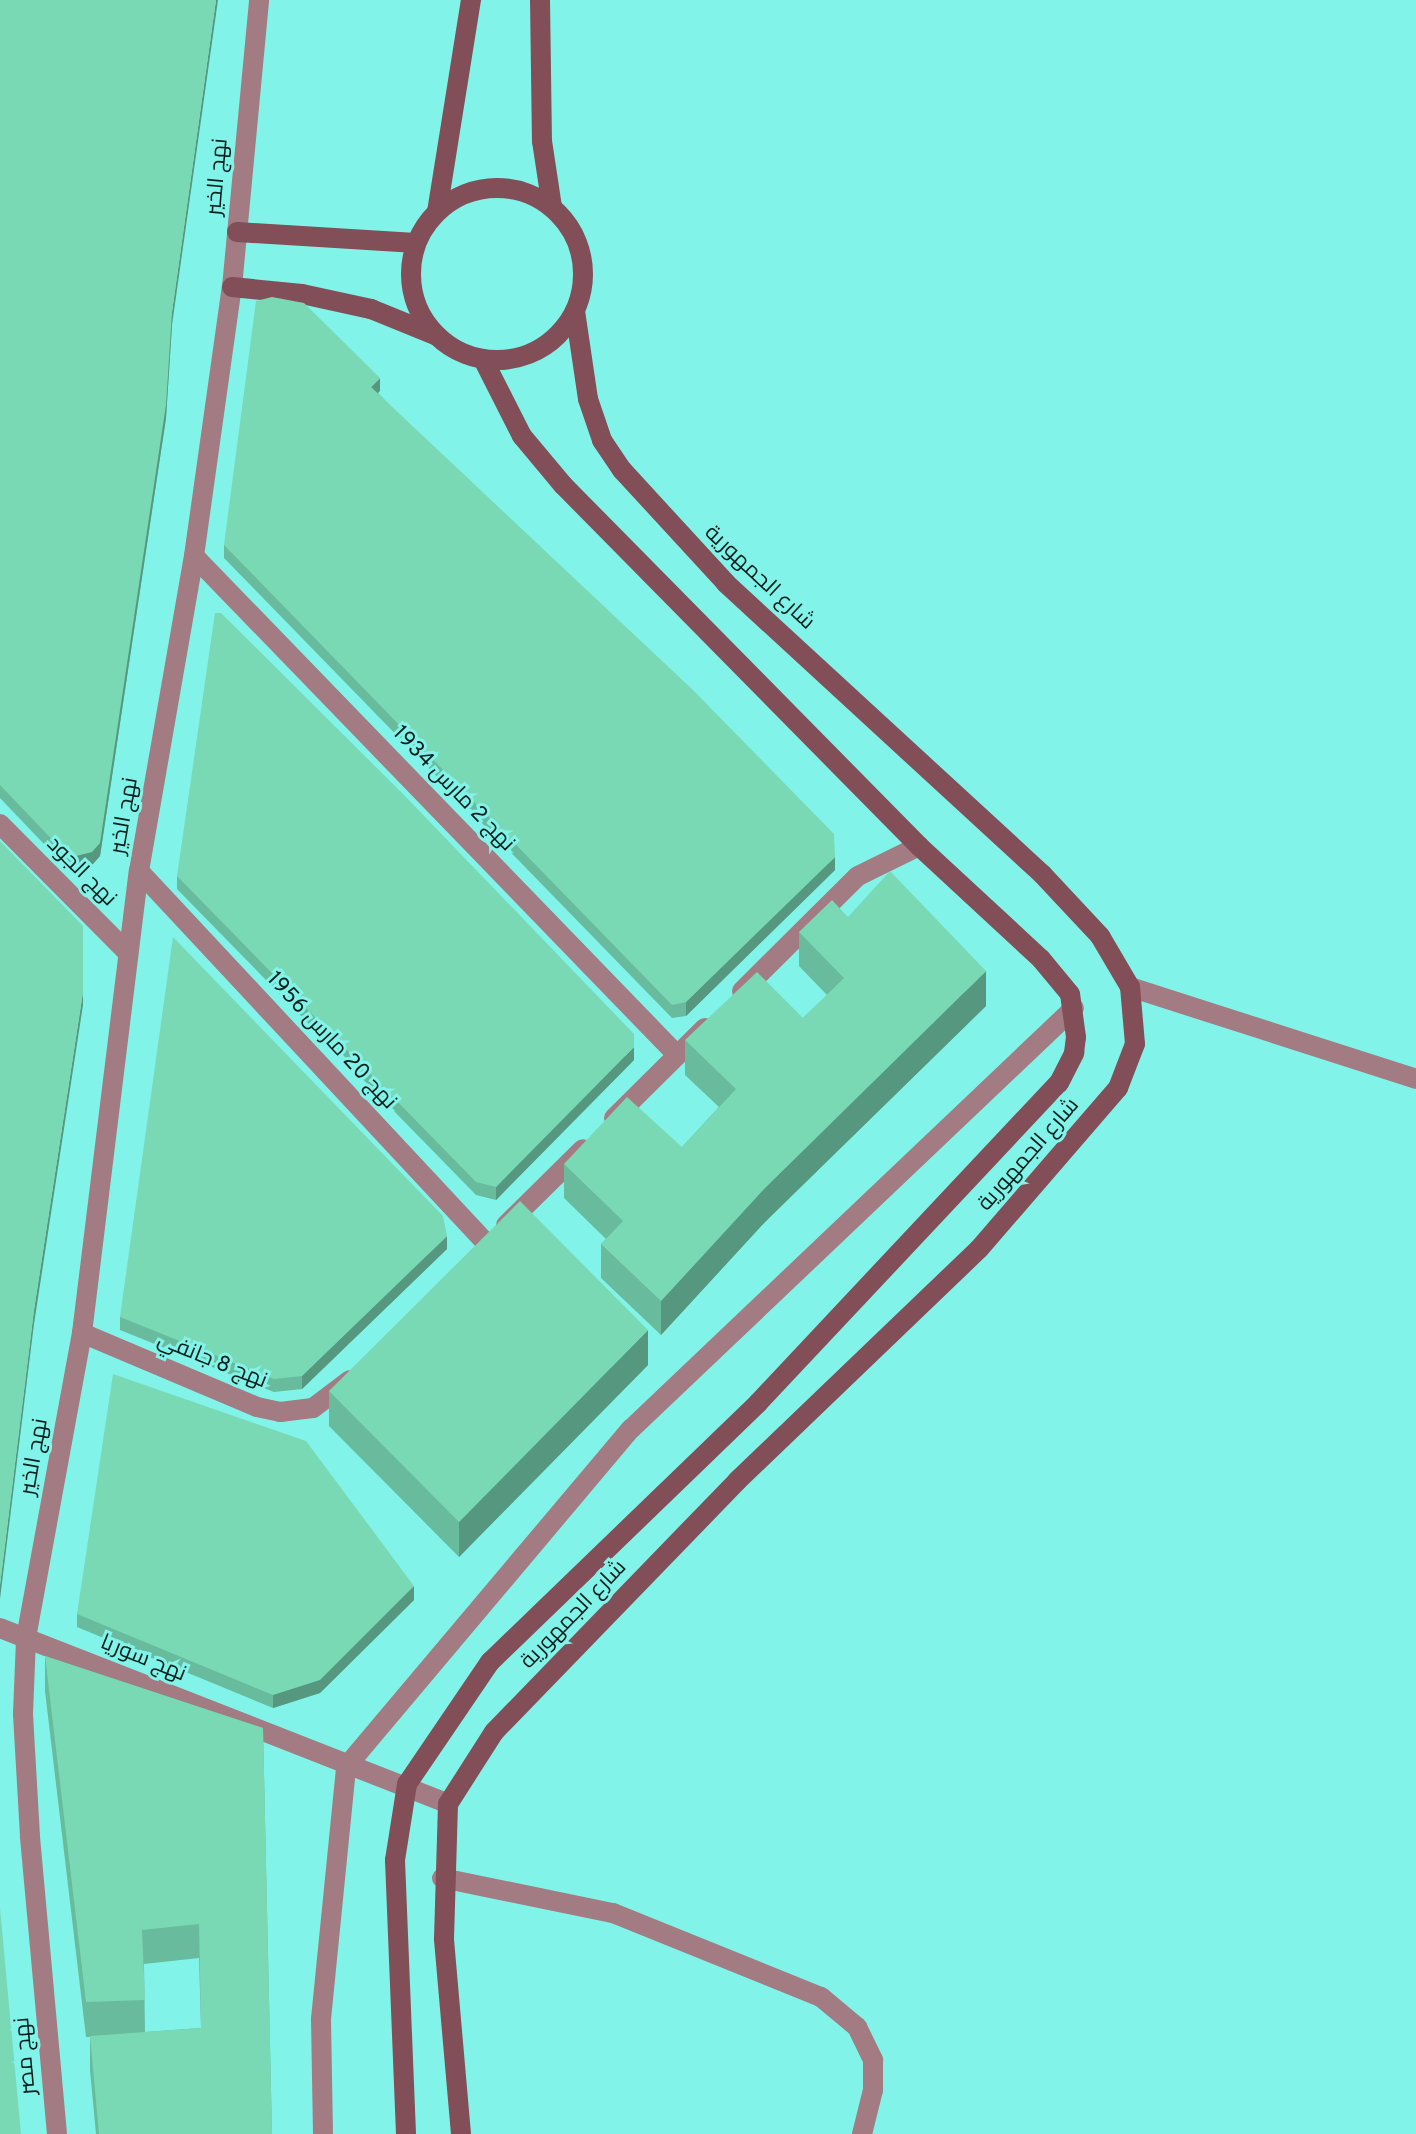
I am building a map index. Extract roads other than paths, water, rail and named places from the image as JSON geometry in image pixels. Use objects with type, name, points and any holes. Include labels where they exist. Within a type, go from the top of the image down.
[{"type":"street","name":"نهج الخير","points":[[26,1638],[82,1333],[139,871],[194,556],[232,287],[259,0]]},
{"type":"street","points":[[437,336],[413,292],[416,243],[437,212],[471,0]]},
{"type":"street","points":[[540,0],[542,141],[552,207]]},
{"type":"street","points":[[232,287],[302,294],[371,309],[437,336],[458,351],[483,359],[527,355],[563,330],[575,311],[583,289],[579,244],[552,207],[534,196],[494,188],[473,191],[437,212]]},
{"type":"street","points":[[237,232],[416,243]]},
{"type":"street","name":"شارع الجمهورية","points":[[448,1804],[494,1732],[737,1481],[979,1249],[1118,1088],[1135,1044],[1130,987],[1100,936],[1042,874],[726,583],[666,522],[602,440],[588,399],[575,311]]},
{"type":"street","points":[[406,2134],[395,1860],[407,1784],[490,1662],[758,1403],[1059,1083],[1074,1053],[1074,1008],[1070,994],[1041,959],[919,846],[563,485],[522,436],[483,359]]},
{"type":"street","name":"نهج 2 مارس 1934","points":[[194,556],[677,1055]]},
{"type":"street","name":"نهج الجود","points":[[0,824],[128,953]]},
{"type":"street","points":[[677,1055],[858,876],[919,846]]},
{"type":"street","name":"نهج 20 مارس 1956","points":[[139,871],[482,1250],[677,1055]]},
{"type":"street","points":[[1130,987],[1416,1079]]},
{"type":"street","points":[[323,2134],[321,2019],[346,1767],[631,1429],[1074,1008]]},
{"type":"street","name":"نهج 8 جانفي","points":[[82,1333],[257,1407],[280,1412],[313,1408],[366,1367]]},
{"type":"street","name":"نهج سوريا","points":[[0,1628],[346,1767],[407,1784],[448,1804]]},
{"type":"street","name":"نهج مصر","points":[[26,1638],[23,1714],[30,1836],[57,2134]]},
{"type":"street","points":[[448,1804],[442,1878],[449,2038],[461,2134]]},
{"type":"street","points":[[442,1878],[613,1913],[821,1997],[857,2027],[873,2060],[872,2100],[862,2134]]}]
